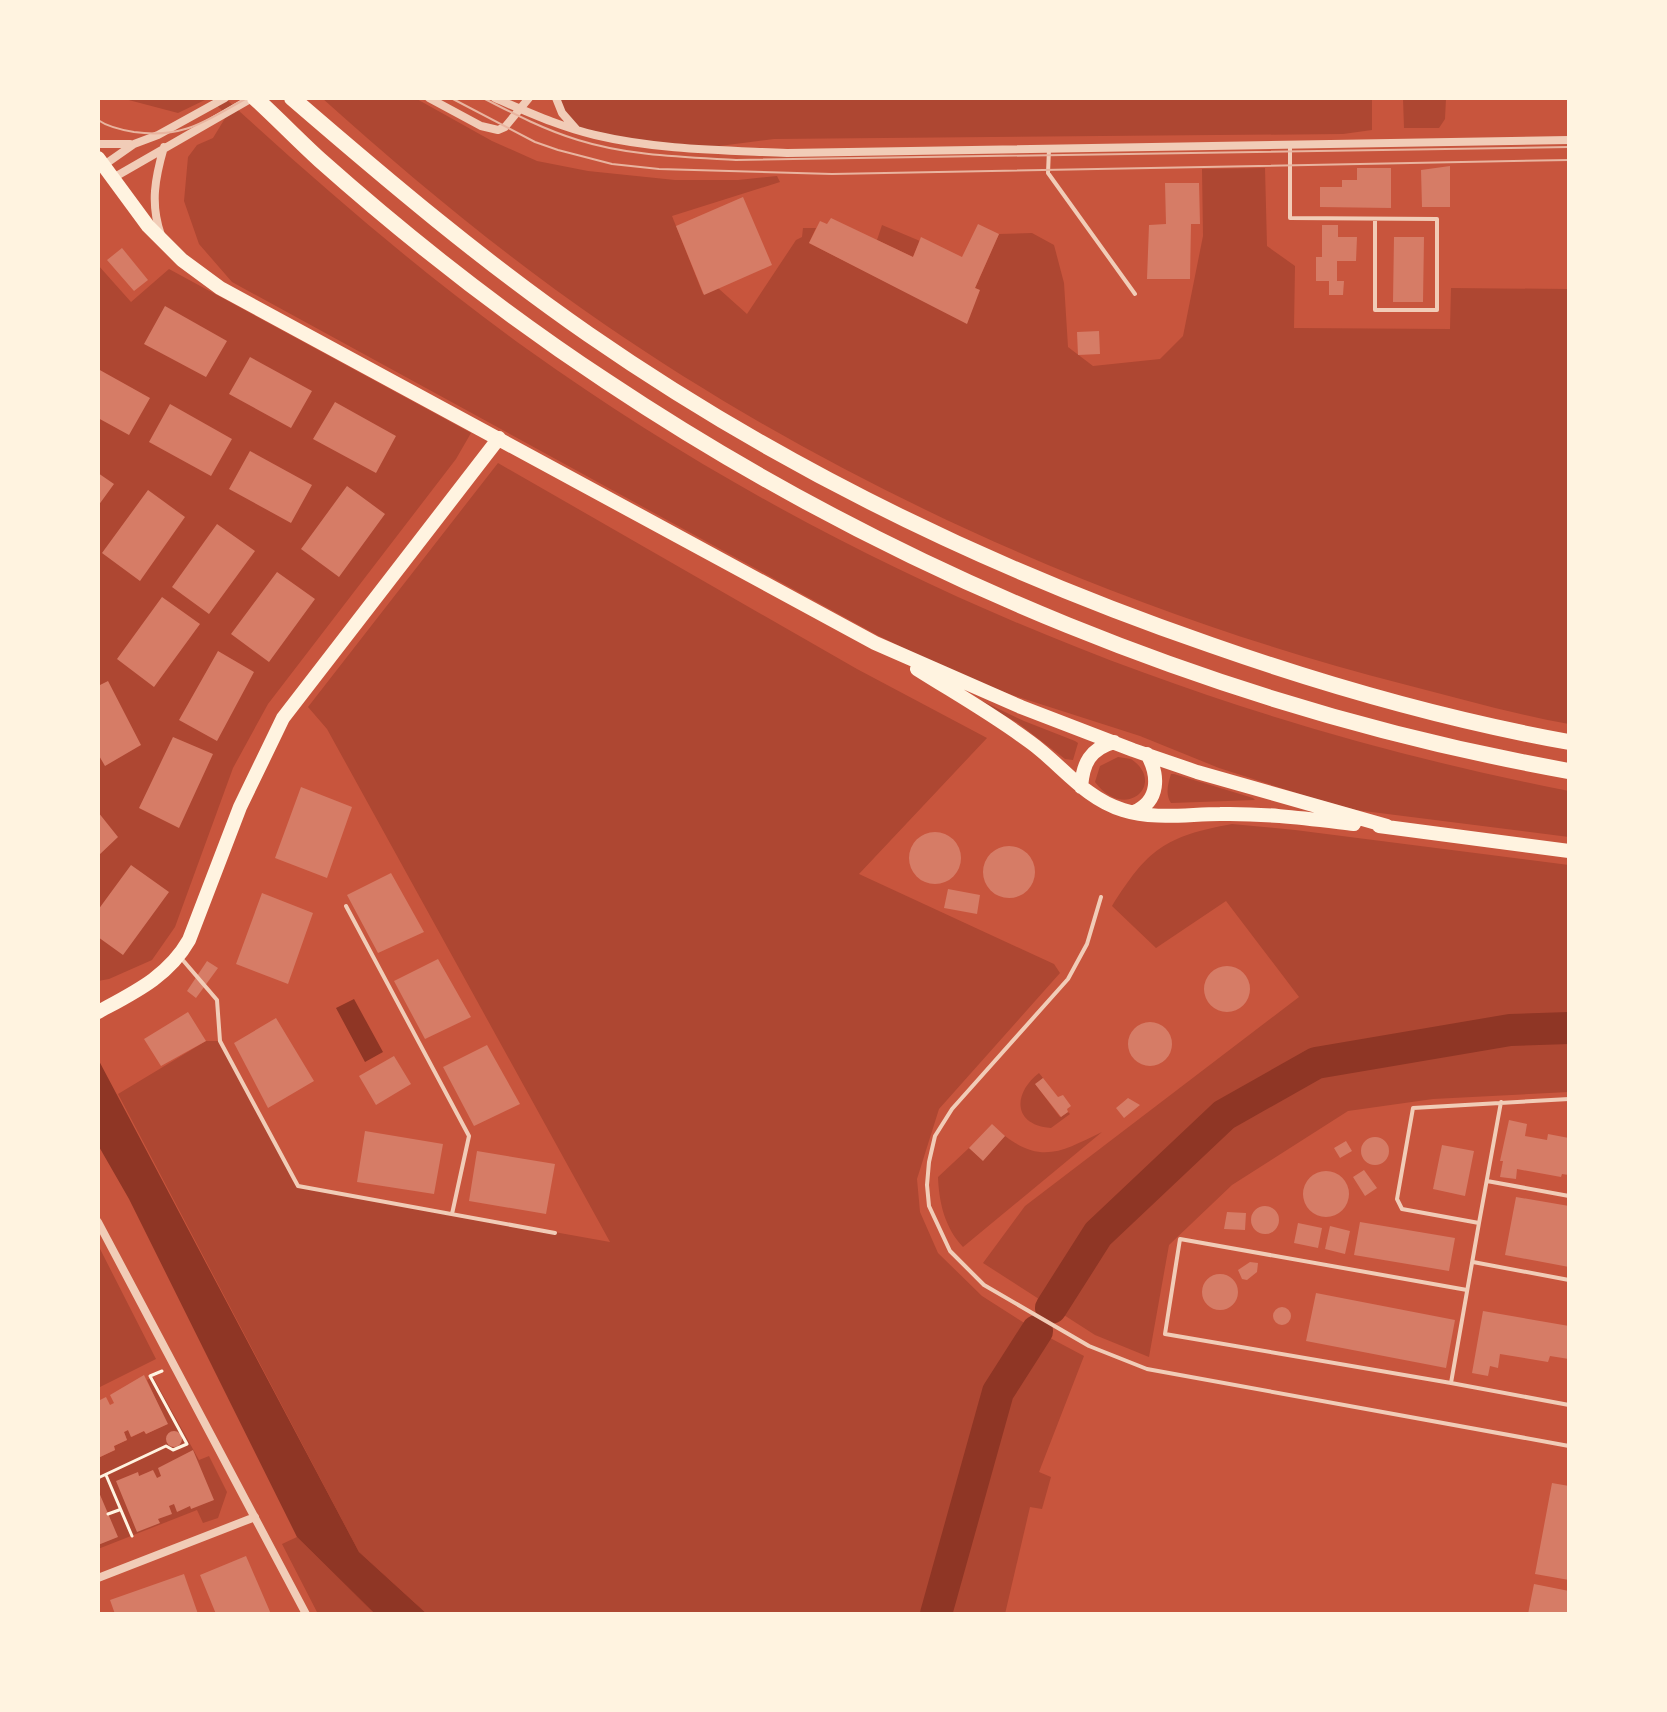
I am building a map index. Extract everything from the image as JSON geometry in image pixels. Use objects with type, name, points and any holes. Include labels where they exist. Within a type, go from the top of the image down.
[{"type":"highway","points":[[292,98],[448,230],[588,334],[750,437],[926,531],[1107,608],[1265,664],[1457,719],[1569,742]]},
{"type":"highway","points":[[255,99],[387,218],[560,350],[757,476],[868,534],[1072,626],[1235,686],[1449,747],[1569,771]]},
{"type":"main road","points":[[101,162],[148,226],[182,260],[220,288],[875,643],[1034,744],[1101,801],[1150,815],[1255,815],[1387,826],[1569,851]]},
{"type":"main road","points":[[98,1012],[152,983],[179,956],[189,940],[240,807],[283,718],[499,438]]},
{"type":"main road","points":[[875,643],[1021,707],[1197,772],[1387,826]]},
{"type":"main road","points":[[1081,787],[1085,763],[1092,753],[1114,742]]},
{"type":"main road","points":[[1134,812],[1145,808],[1155,785],[1153,766],[1147,754]]},
{"type":"street","points":[[101,162],[225,98]]},
{"type":"street","points":[[429,98],[481,126],[498,130],[505,127],[529,98]]},
{"type":"street","points":[[495,98],[577,130],[615,139],[680,148],[787,153],[1569,140]]},
{"type":"street","points":[[556,98],[562,113],[577,130]]},
{"type":"street","points":[[113,178],[165,146],[255,99]]},
{"type":"street","points":[[98,144],[134,144]]},
{"type":"street","points":[[163,241],[154,216],[154,192],[165,146]]},
{"type":"street","points":[[98,1222],[306,1614]]},
{"type":"street","points":[[98,1578],[255,1517]]},
{"type":"lane","points":[[1290,143],[1290,218],[1437,219],[1437,310],[1375,310],[1375,219]]},
{"type":"lane","points":[[1049,147],[1048,173],[1135,294]]},
{"type":"lane","points":[[1101,897],[1087,944],[1068,979],[952,1109],[935,1136],[929,1162],[929,1206],[950,1251],[984,1285],[1089,1346],[1147,1369],[1569,1446]]},
{"type":"lane","points":[[346,906],[469,1136],[452,1214]]},
{"type":"lane","points":[[179,956],[217,1000],[220,1041],[298,1186],[555,1233]]},
{"type":"lane","points":[[1479,1223],[1402,1209],[1397,1199],[1413,1108],[1569,1099]]},
{"type":"lane","points":[[1451,1383],[1501,1102]]},
{"type":"lane","points":[[1487,1181],[1569,1196]]},
{"type":"lane","points":[[1467,1290],[1180,1239],[1165,1334],[1569,1405]]},
{"type":"lane","points":[[1473,1262],[1569,1280]]},
{"type":"path","points":[[98,1478],[166,1446],[173,1450],[187,1444],[150,1376],[162,1371]]},
{"type":"path","points":[[106,1475],[132,1536]]},
{"type":"path","points":[[108,1514],[121,1509]]},
{"type":"shaded area","points":[[121,98],[209,98],[178,113]]},
{"type":"shaded area","points":[[209,98],[225,98],[373,228],[527,349],[645,429],[768,501],[895,567],[1024,626],[1157,678],[1292,722],[1430,760],[1569,791],[1569,837],[1356,810],[1306,796],[1219,768],[1140,736],[1009,694],[951,671],[879,636],[232,282],[199,244],[184,201],[188,157],[197,145],[213,138],[227,115]]},
{"type":"shaded area","points":[[322,98],[415,98],[492,141],[537,161],[588,171],[675,180],[738,180],[777,176],[780,182],[672,216],[703,294],[718,288],[747,314],[796,240],[802,237],[803,228],[816,228],[809,243],[967,323],[979,290],[975,288],[999,234],[1032,233],[1054,245],[1064,283],[1068,347],[1093,366],[1160,359],[1183,336],[1203,236],[1202,169],[1265,168],[1267,246],[1295,266],[1294,328],[1450,329],[1451,288],[1568,289],[1569,165],[1569,724],[1403,684],[1193,620],[1090,582],[988,539],[889,492],[791,440],[696,384],[604,324],[459,216]]},
{"type":"shaded area","points":[[556,98],[1372,98],[1372,130],[1343,134],[774,139],[704,148],[615,139],[577,130]]},
{"type":"shaded area","points":[[1403,98],[1446,98],[1445,119],[1439,128],[1404,128]]},
{"type":"shaded area","points":[[882,225],[920,241],[913,257],[877,240]]},
{"type":"shaded area","points":[[98,265],[131,302],[169,269],[471,433],[456,459],[268,704],[233,768],[175,927],[152,960],[98,981]]},
{"type":"shaded area","points":[[498,463],[857,669],[987,738],[859,874],[1054,964],[1060,973],[939,1109],[917,1179],[920,1212],[938,1253],[982,1296],[1084,1356],[1039,1472],[1051,1477],[1042,1509],[1030,1507],[1005,1614],[427,1614],[359,1552],[118,1094],[206,1041],[220,1041],[298,1186],[610,1242],[327,729],[308,707]]},
{"type":"shaded area","points":[[955,688],[1075,741],[1078,743],[1073,760],[1065,759],[1018,723]]},
{"type":"shaded area","points":[[1118,757],[1131,759],[1145,778],[1144,788],[1130,799],[1107,794],[1095,782],[1100,766]]},
{"type":"shaded area","points":[[1171,774],[1255,800],[1171,803],[1168,789]]},
{"type":"shaded area","points":[[1232,824],[1569,865],[1569,1092],[1433,1099],[1348,1111],[1232,1185],[1169,1245],[1149,1357],[1095,1335],[983,1263],[1025,1206],[1299,997],[1226,901],[1156,948],[1112,906],[1136,871],[1160,848],[1190,834]]},
{"type":"shaded area","points":[[354,999],[383,1052],[365,1062],[336,1008]]},
{"type":"shaded area","points":[[98,1059],[359,1552],[427,1614],[375,1614],[297,1537],[129,1199],[98,1145]]},
{"type":"shaded area","points":[[1039,1073],[1043,1078],[1036,1085],[1060,1117],[1068,1112],[1070,1114],[1051,1128],[1029,1121],[1021,1107],[1024,1090]]},
{"type":"shaded area","points":[[1102,1132],[963,1247],[957,1240],[944,1215],[938,1177],[969,1148],[983,1160],[1005,1136],[1031,1150],[1054,1152]]},
{"type":"shaded area","points":[[98,1245],[156,1359],[98,1388]]},
{"type":"shaded area","points":[[153,1377],[199,1460],[209,1456],[227,1492],[218,1518],[203,1523],[197,1510],[98,1549],[98,1458],[127,1440],[124,1432],[128,1430],[132,1437],[167,1424],[147,1380]]},
{"type":"shaded area","points":[[297,1537],[375,1614],[318,1614],[282,1544]]},
{"type":"building","points":[[1450,166],[1450,207],[1422,207],[1421,170]]},
{"type":"building","points":[[1357,168],[1391,168],[1391,208],[1320,207],[1320,187],[1342,187],[1342,180],[1357,180]]},
{"type":"building","points":[[1165,183],[1199,183],[1200,224],[1191,224],[1190,279],[1147,279],[1149,225],[1166,224]]},
{"type":"building","points":[[743,197],[772,265],[704,295],[676,226]]},
{"type":"building","points":[[831,218],[913,257],[921,237],[962,257],[978,224],[999,234],[975,288],[980,290],[967,324],[809,243],[820,221],[827,224]]},
{"type":"building","points":[[1322,225],[1338,225],[1338,237],[1357,237],[1356,261],[1337,261],[1337,281],[1344,281],[1343,295],[1329,295],[1329,281],[1316,281],[1316,257],[1322,257]]},
{"type":"building","points":[[1394,237],[1424,237],[1423,302],[1393,302]]},
{"type":"building","points":[[122,248],[148,280],[134,291],[107,260]]},
{"type":"building","points":[[165,306],[227,341],[206,377],[144,344]]},
{"type":"building","points":[[1099,331],[1100,354],[1078,355],[1077,332]]},
{"type":"building","points":[[250,357],[312,391],[291,428],[229,394]]},
{"type":"building","points":[[98,369],[150,398],[129,435],[98,418]]},
{"type":"building","points":[[335,402],[396,436],[376,473],[313,439]]},
{"type":"building","points":[[170,404],[232,439],[211,476],[149,442]]},
{"type":"building","points":[[250,451],[312,485],[291,523],[229,489]]},
{"type":"building","points":[[98,473],[114,484],[98,506]]},
{"type":"building","points":[[347,486],[385,514],[339,577],[301,549]]},
{"type":"building","points":[[148,490],[185,517],[140,581],[102,553]]},
{"type":"building","points":[[217,524],[255,551],[209,614],[172,587]]},
{"type":"building","points":[[277,572],[315,599],[269,662],[231,634]]},
{"type":"building","points":[[162,597],[200,624],[154,687],[117,659]]},
{"type":"building","points":[[218,651],[254,672],[217,741],[179,720]]},
{"type":"building","points":[[108,681],[141,745],[105,766],[98,754],[98,686]]},
{"type":"building","points":[[173,737],[213,754],[179,828],[139,808]]},
{"type":"building","points":[[301,787],[352,807],[327,878],[275,858]]},
{"type":"building","points":[[98,812],[118,837],[98,856]]},
{"type":"building","points":[[935,832],[954,839],[961,858],[954,877],[935,884],[916,877],[909,858],[916,839]]},
{"type":"building","points":[[1009,846],[1028,853],[1035,872],[1028,891],[1009,898],[990,891],[983,872],[990,853]]},
{"type":"building","points":[[131,865],[169,892],[123,955],[98,937],[98,910]]},
{"type":"building","points":[[391,873],[424,932],[378,953],[347,895]]},
{"type":"building","points":[[948,889],[980,895],[977,914],[944,908]]},
{"type":"building","points":[[262,893],[313,913],[288,984],[236,964]]},
{"type":"building","points":[[438,959],[471,1017],[425,1039],[394,981]]},
{"type":"building","points":[[207,961],[218,968],[196,998],[187,991]]},
{"type":"building","points":[[1227,966],[1243,973],[1250,989],[1243,1005],[1227,1012],[1211,1005],[1204,989],[1211,973]]},
{"type":"building","points":[[188,1012],[206,1041],[161,1066],[144,1039]]},
{"type":"building","points":[[276,1018],[314,1081],[268,1108],[234,1043]]},
{"type":"building","points":[[1150,1022],[1166,1028],[1172,1044],[1166,1060],[1150,1066],[1134,1060],[1128,1044],[1134,1028]]},
{"type":"building","points":[[487,1045],[520,1104],[474,1126],[443,1067]]},
{"type":"building","points":[[394,1056],[411,1084],[376,1105],[359,1076]]},
{"type":"building","points":[[1043,1078],[1058,1097],[1063,1095],[1071,1106],[1061,1117],[1035,1084]]},
{"type":"building","points":[[1128,1098],[1140,1105],[1124,1118],[1116,1108]]},
{"type":"building","points":[[1509,1120],[1527,1124],[1525,1136],[1547,1140],[1548,1134],[1569,1138],[1569,1175],[1562,1174],[1561,1177],[1517,1169],[1516,1179],[1500,1177],[1503,1161],[1500,1161]]},
{"type":"building","points":[[992,1124],[1005,1136],[983,1161],[969,1148]]},
{"type":"building","points":[[365,1131],[443,1144],[434,1194],[357,1182]]},
{"type":"building","points":[[1375,1137],[1385,1141],[1389,1151],[1385,1161],[1375,1165],[1365,1161],[1361,1151],[1365,1141]]},
{"type":"building","points":[[1346,1141],[1352,1151],[1340,1158],[1334,1148]]},
{"type":"building","points":[[1442,1145],[1474,1151],[1465,1196],[1433,1189]]},
{"type":"building","points":[[477,1151],[555,1164],[546,1214],[469,1201]]},
{"type":"building","points":[[1364,1170],[1377,1188],[1365,1196],[1353,1177]]},
{"type":"building","points":[[1326,1171],[1343,1177],[1349,1194],[1343,1211],[1326,1217],[1309,1211],[1303,1194],[1309,1177]]},
{"type":"building","points":[[1516,1197],[1569,1206],[1569,1267],[1505,1255]]},
{"type":"building","points":[[1265,1206],[1275,1210],[1279,1220],[1275,1230],[1265,1234],[1255,1230],[1251,1220],[1255,1210]]},
{"type":"building","points":[[1227,1212],[1246,1213],[1245,1230],[1224,1229]]},
{"type":"building","points":[[1360,1222],[1455,1238],[1449,1271],[1354,1255]]},
{"type":"building","points":[[1298,1223],[1322,1228],[1318,1248],[1294,1243]]},
{"type":"building","points":[[1330,1226],[1350,1231],[1345,1254],[1325,1249]]},
{"type":"building","points":[[1250,1262],[1258,1263],[1257,1272],[1247,1280],[1242,1279],[1238,1270]]},
{"type":"building","points":[[1220,1274],[1233,1279],[1238,1292],[1233,1305],[1220,1310],[1207,1305],[1202,1292],[1207,1279]]},
{"type":"building","points":[[1316,1293],[1455,1320],[1446,1368],[1306,1341]]},
{"type":"building","points":[[1282,1307],[1291,1316],[1282,1325],[1273,1316]]},
{"type":"building","points":[[1483,1311],[1569,1326],[1569,1359],[1550,1356],[1548,1362],[1500,1354],[1498,1368],[1490,1366],[1488,1376],[1472,1373]]},
{"type":"building","points":[[144,1375],[168,1424],[131,1437],[128,1430],[124,1432],[127,1440],[98,1458],[98,1401],[106,1397],[110,1405],[114,1403],[110,1395]]},
{"type":"building","points":[[174,1431],[180,1433],[180,1445],[174,1447],[168,1445],[166,1439],[168,1433]]},
{"type":"building","points":[[193,1450],[214,1500],[177,1512],[174,1504],[169,1506],[172,1514],[158,1519],[160,1523],[137,1532],[116,1481],[153,1470],[157,1478],[161,1476],[158,1468]]},
{"type":"building","points":[[1552,1483],[1569,1486],[1569,1580],[1535,1574]]},
{"type":"building","points":[[98,1490],[118,1537],[98,1545]]},
{"type":"building","points":[[246,1556],[271,1614],[216,1614],[200,1575]]},
{"type":"building","points":[[184,1574],[198,1614],[115,1614],[110,1600]]},
{"type":"building","points":[[1534,1584],[1569,1591],[1569,1614],[1528,1614]]},
{"type":"waterway","points":[[1051,1308],[1098,1234],[1224,1115],[1316,1063],[1510,1030],[1569,1028]]},
{"type":"waterway","points":[[936,1614],[998,1392],[1037,1331]]},
{"type":"tram line","points":[[98,120],[129,131],[167,133],[206,121],[247,98]]},
{"type":"tram line","points":[[451,98],[535,142],[558,150],[612,164],[659,169],[832,174],[1569,160]]},
{"type":"tram line","points":[[483,98],[542,127],[597,145],[656,155],[736,160],[1569,147]]}]
